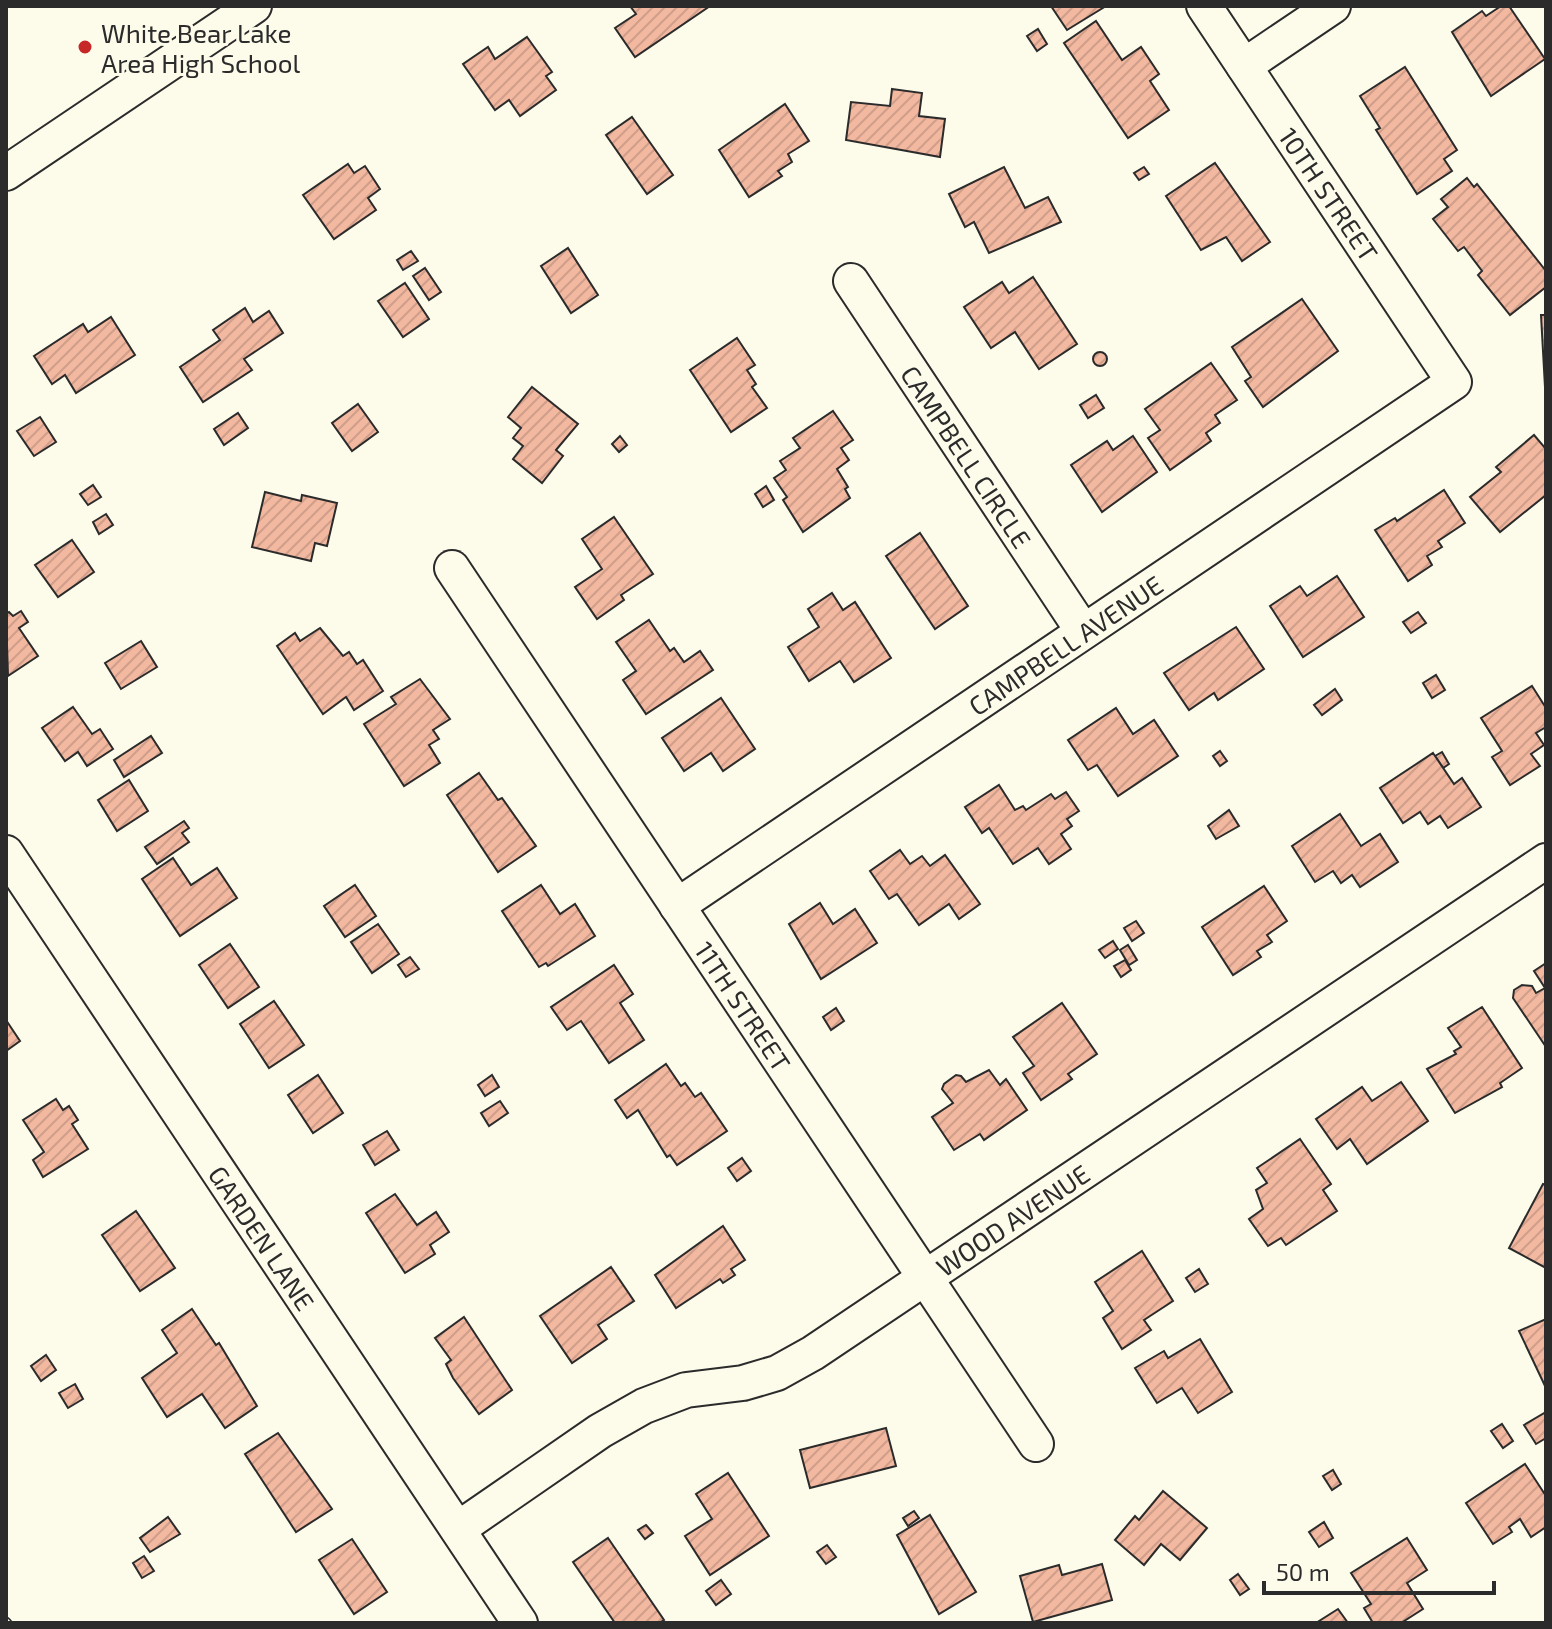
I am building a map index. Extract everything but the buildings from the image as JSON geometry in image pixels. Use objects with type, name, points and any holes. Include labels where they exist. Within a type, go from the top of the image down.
[{"type":"street","points":[[6,173],[254,6]]},
{"type":"street","name":"10TH STREET","points":[[1204,6],[1454,382]]},
{"type":"street","points":[[1244,66],[1333,6]]},
{"type":"street","name":"CAMPBELL CIRCLE","points":[[851,281],[1083,631]]},
{"type":"street","name":"CAMPBELL AVENUE","points":[[677,906],[1454,382]]},
{"type":"street","name":"11TH STREET","points":[[452,568],[1036,1444]]},
{"type":"street","name":"GARDEN LANE","points":[[6,853],[520,1623]]},
{"type":"street","name":"WOOD AVENUE","points":[[458,1529],[600,1431],[644,1406],[686,1390],[743,1383],[777,1373],[813,1353],[1546,861]]},
{"type":"place","name":"White Bear Lake Area High School","points":[[85,47]]}]
